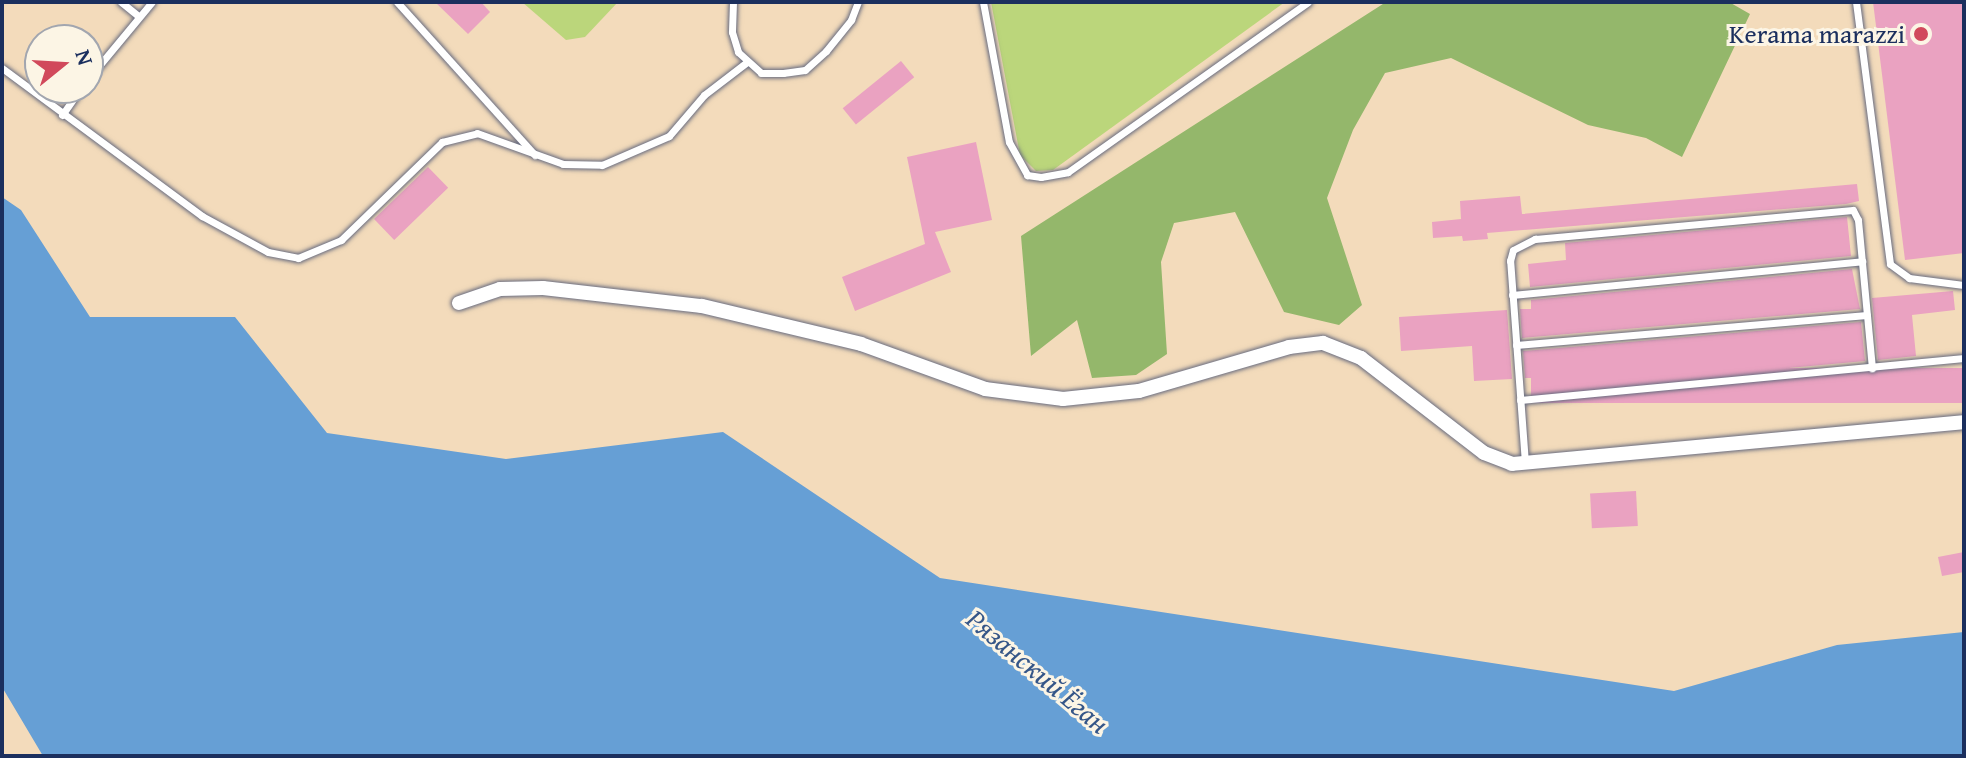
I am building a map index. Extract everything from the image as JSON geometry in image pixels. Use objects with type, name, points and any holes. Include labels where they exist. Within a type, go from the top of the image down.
[{"type":"street","points":[[459,303],[477,293],[543,288],[702,306],[861,344],[985,389],[1063,399],[1164,386],[1289,347],[1323,343],[1361,358],[1484,453],[1525,465],[1964,422]]},
{"type":"lane","points":[[121,2],[138,16]]},
{"type":"lane","points":[[104,59],[152,2]]},
{"type":"lane","points":[[397,2],[535,155]]},
{"type":"lane","points":[[733,2],[732,32],[747,62],[761,73],[805,70],[851,20],[858,2]]},
{"type":"lane","points":[[983,2],[1009,142],[1027,175],[1041,177],[1068,172],[1308,2]]},
{"type":"lane","points":[[1856,2],[1890,264],[1909,278],[1964,285]]},
{"type":"lane","points":[[2,68],[202,216],[268,252],[298,258],[341,240],[442,142],[477,133],[563,164],[602,165],[639,153],[669,136],[704,95],[747,62]]},
{"type":"lane","points":[[62,115],[70,104]]},
{"type":"lane","points":[[1525,465],[1512,295],[1513,250],[1535,239],[1846,209],[1857,214],[1872,368]]},
{"type":"lane","points":[[1512,295],[1862,261]]},
{"type":"lane","points":[[1516,345],[1867,315]]},
{"type":"lane","points":[[1520,400],[1964,358]]},
{"type":"green space","points":[[522,2],[618,2],[585,37],[566,40]]},
{"type":"green space","points":[[991,2],[1285,2],[1053,170],[1036,171],[1020,155]]},
{"type":"green space","points":[[1386,2],[1729,2],[1750,14],[1682,157],[1646,138],[1588,125],[1451,58],[1385,73],[1353,130],[1327,198],[1362,305],[1339,325],[1284,312],[1235,212],[1174,223],[1161,262],[1167,354],[1136,375],[1092,378],[1077,320],[1031,356],[1021,236]]},
{"type":"water","name":"Рязанский Ёган","points":[[2,197],[21,210],[90,317],[235,317],[327,433],[506,459],[723,432],[940,578],[1674,691],[1837,645],[1964,632],[1964,756],[43,756],[2,687]]},
{"type":"building","points":[[435,2],[481,2],[490,12],[468,34]]},
{"type":"building","points":[[1873,2],[1964,2],[1964,253],[1905,260]]},
{"type":"building","points":[[901,61],[914,77],[856,125],[843,108]]},
{"type":"building","points":[[976,142],[992,220],[935,232],[951,272],[855,311],[842,277],[925,244],[907,157]]},
{"type":"building","points":[[428,167],[448,188],[394,240],[374,219]]},
{"type":"building","points":[[1857,184],[1859,201],[1846,204],[1487,233],[1488,239],[1463,241],[1462,236],[1433,238],[1432,222],[1461,219],[1460,201],[1520,196],[1522,214]]},
{"type":"building","points":[[1847,217],[1851,256],[1530,287],[1528,264],[1566,260],[1565,243]]},
{"type":"building","points":[[1852,269],[1860,309],[1522,338],[1520,309],[1531,309],[1531,300]]},
{"type":"building","points":[[1953,291],[1955,310],[1912,315],[1916,356],[1878,360],[1872,298]]},
{"type":"building","points":[[1507,310],[1512,379],[1474,381],[1472,346],[1401,351],[1399,317]]},
{"type":"building","points":[[1861,322],[1865,361],[1532,392],[1531,378],[1525,378],[1523,351]]},
{"type":"building","points":[[1531,368],[1964,368],[1964,403],[1531,403]]},
{"type":"building","points":[[1636,491],[1638,526],[1592,528],[1590,493]]},
{"type":"building","points":[[1964,552],[1964,572],[1942,576],[1938,557]]},
{"type":"place","name":"Kerama marazzi","points":[[1921,34]]}]
